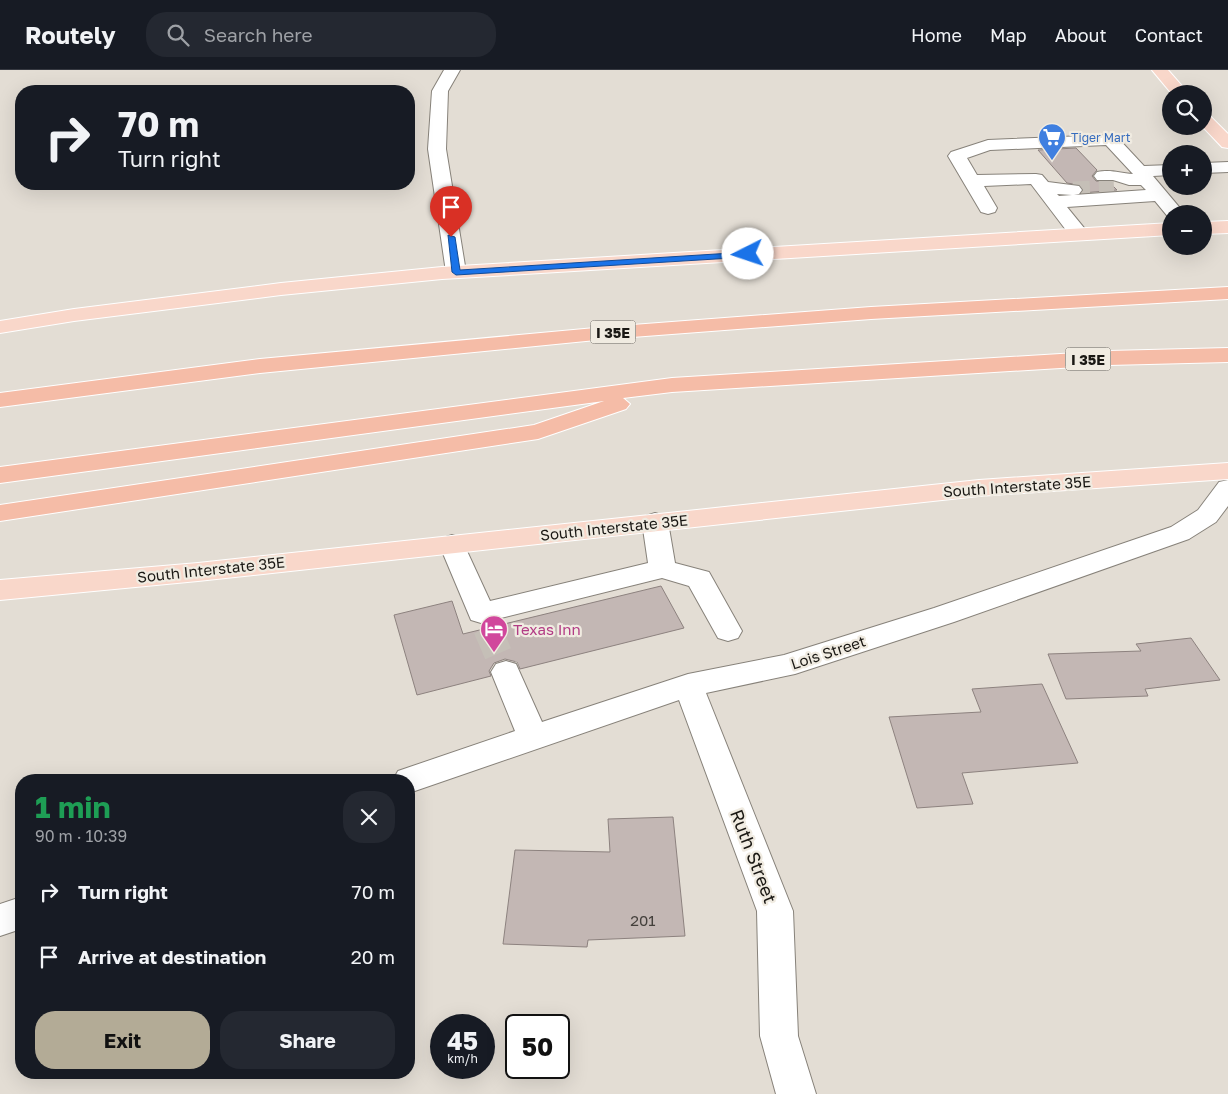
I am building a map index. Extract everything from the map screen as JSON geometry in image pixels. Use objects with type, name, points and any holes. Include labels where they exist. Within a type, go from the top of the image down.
[{"type":"highway","name":"I 35E","points":[[0,400],[260,366],[606,333],[871,313],[1228,294]]},
{"type":"highway","name":"I 35E","points":[[0,475],[672,385],[1071,360],[1228,355]]},
{"type":"highway","points":[[0,513],[538,432],[672,385]]},
{"type":"main road","points":[[1160,70],[1173,85]]},
{"type":"main road","points":[[1212,127],[1228,143]]},
{"type":"main road","points":[[1212,228],[1228,227]]},
{"type":"main road","points":[[0,327],[74,315],[300,287],[456,272],[1162,229]]},
{"type":"main road","name":"South Interstate 35E","points":[[0,590],[979,488],[1228,471]]},
{"type":"street","points":[[452,70],[440,91],[437,149],[456,272]]},
{"type":"street","points":[[988,208],[958,156],[988,146],[1110,140],[1126,179],[1160,196],[1168,205]]},
{"type":"street","points":[[1212,168],[1228,167]]},
{"type":"street","points":[[1126,179],[1162,172]]},
{"type":"street","points":[[1042,187],[1050,178],[1068,184]]},
{"type":"street","points":[[972,182],[1036,179],[1079,234]]},
{"type":"street","points":[[1054,202],[1160,196]]},
{"type":"street","name":"Lois Street","points":[[415,778],[688,685],[785,666],[944,615],[1180,533],[1207,516],[1228,488]]},
{"type":"street","points":[[655,522],[662,569]]},
{"type":"street","points":[[452,544],[484,620],[662,569],[699,579],[728,631]]},
{"type":"street","points":[[506,672],[533,738]]},
{"type":"street","name":"Ruth Street","points":[[688,685],[775,911],[779,1036],[796,1094]]},
{"type":"street","points":[[0,920],[15,915]]},
{"type":"building","points":[[1076,148],[1097,170],[1092,176],[1096,181],[1109,182],[1117,190],[1082,193],[1084,190],[1080,185],[1067,183],[1038,150]]},
{"type":"building","name":"Texas Inn","points":[[661,586],[684,628],[520,669],[517,662],[505,659],[494,663],[489,671],[491,676],[417,695],[394,615],[452,601],[463,634]]},
{"type":"building","points":[[1191,638],[1220,680],[1145,689],[1148,696],[1066,699],[1048,654],[1141,651],[1136,644]]},
{"type":"building","points":[[1042,684],[1078,763],[962,773],[973,804],[917,808],[889,717],[981,712],[972,689]]},
{"type":"building","points":[[673,817],[685,936],[588,940],[587,947],[503,944],[515,850],[610,852],[608,819]]},
{"type":"tunnel","points":[[1073,190],[1114,188]]},
{"type":"tunnel","points":[[487,628],[506,672]]},
{"type":"place","name":"Tiger Mart","points":[[1052,161]]},
{"type":"place","name":"Texas Inn","points":[[494,653]]},
{"type":"route","points":[[451,237],[456,272],[748,254]]}]
